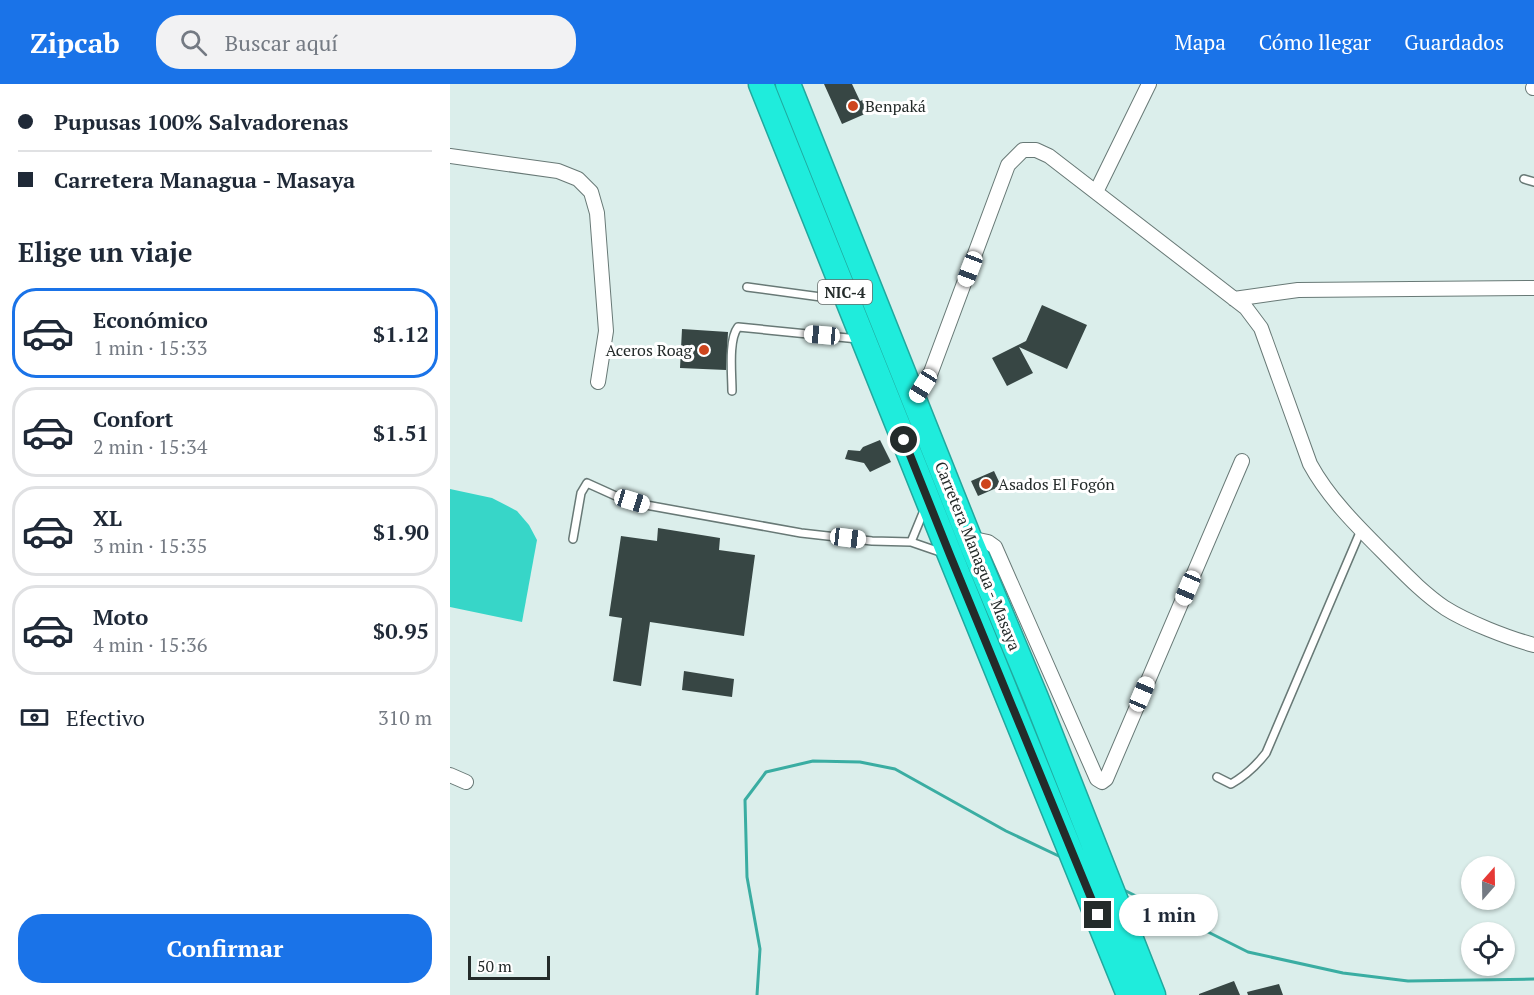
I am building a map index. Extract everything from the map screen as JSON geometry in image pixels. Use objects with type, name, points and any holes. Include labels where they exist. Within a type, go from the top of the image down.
[{"type":"highway","points":[[761,85],[767,93],[775,96],[782,93],[787,84]]},
{"type":"highway","name":"Carretera Managua - Masaya","points":[[787,84],[969,538],[1036,698],[1153,995]]},
{"type":"highway","name":"Carretera Managua - Masaya","points":[[761,85],[1129,995]]},
{"type":"highway","points":[[777,122],[777,115],[781,109],[788,106],[795,107],[800,112]]},
{"type":"highway","points":[[914,400],[910,426],[927,467],[930,483],[929,500]]},
{"type":"highway","points":[[950,555],[960,554],[969,559],[982,585],[999,610]]},
{"type":"street","points":[[1096,192],[1149,84]]},
{"type":"street","points":[[914,400],[931,372],[1008,165],[1023,150],[1036,150],[1049,156],[1246,308],[1261,327],[1310,464],[1318,479],[1361,530],[1422,590],[1447,609],[1512,639],[1534,645]]},
{"type":"street","points":[[450,156],[558,171],[578,179],[591,192],[597,213],[606,331],[598,382]]},
{"type":"street","points":[[1234,299],[1298,290],[1534,288]]},
{"type":"street","points":[[969,538],[988,542],[995,547],[1097,779],[1102,782],[1106,779],[1242,461]]},
{"type":"street","points":[[450,775],[466,782]]},
{"type":"lane","points":[[1524,179],[1534,182]]},
{"type":"lane","points":[[747,288],[848,301]]},
{"type":"lane","points":[[732,391],[732,341],[738,327],[864,339]]},
{"type":"lane","points":[[573,539],[581,493],[587,483],[646,506],[801,533],[872,541],[911,542],[950,555]]},
{"type":"lane","points":[[911,542],[929,500]]},
{"type":"lane","points":[[1217,777],[1231,784],[1256,766],[1266,753],[1361,530]]},
{"type":"shaded area","points":[[450,489],[492,498],[517,511],[529,525],[537,540],[522,622],[450,607]]},
{"type":"building","name":"Benpaká","points":[[824,84],[852,84],[860,101],[869,98],[874,110],[842,124]]},
{"type":"building","points":[[1042,305],[1087,325],[1067,369],[1019,347],[1033,373],[1007,386],[992,358],[1026,341]]},
{"type":"building","name":"Aceros Roag","points":[[682,329],[728,332],[726,370],[680,368]]},
{"type":"building","points":[[880,440],[891,462],[870,472],[864,463],[845,459],[848,450],[860,451],[863,447]]},
{"type":"building","name":"Asados El Fogón","points":[[994,471],[1001,486],[978,496],[971,481]]},
{"type":"building","points":[[658,528],[720,538],[719,550],[755,555],[744,636],[650,622],[641,686],[613,681],[622,618],[609,616],[621,536],[657,541]]},
{"type":"building","points":[[684,671],[734,679],[732,697],[682,690]]},
{"type":"building","points":[[1234,981],[1240,995],[1199,995],[1199,994]]},
{"type":"building","points":[[1279,984],[1283,995],[1248,995],[1247,992]]},
{"type":"waterway","points":[[757,995],[760,949],[747,877],[745,800],[766,772],[813,761],[860,762],[895,769],[1006,831],[1063,858]]},
{"type":"waterway","points":[[1122,889],[1248,952],[1343,973],[1408,981],[1534,979]]},
{"type":"place","name":"Benpaká","points":[[853,106]]},
{"type":"place","name":"Aceros Roag","points":[[704,350]]},
{"type":"place","name":"Asados El Fogón","points":[[986,484]]},
{"type":"route","points":[[904,440],[1098,915]]}]
